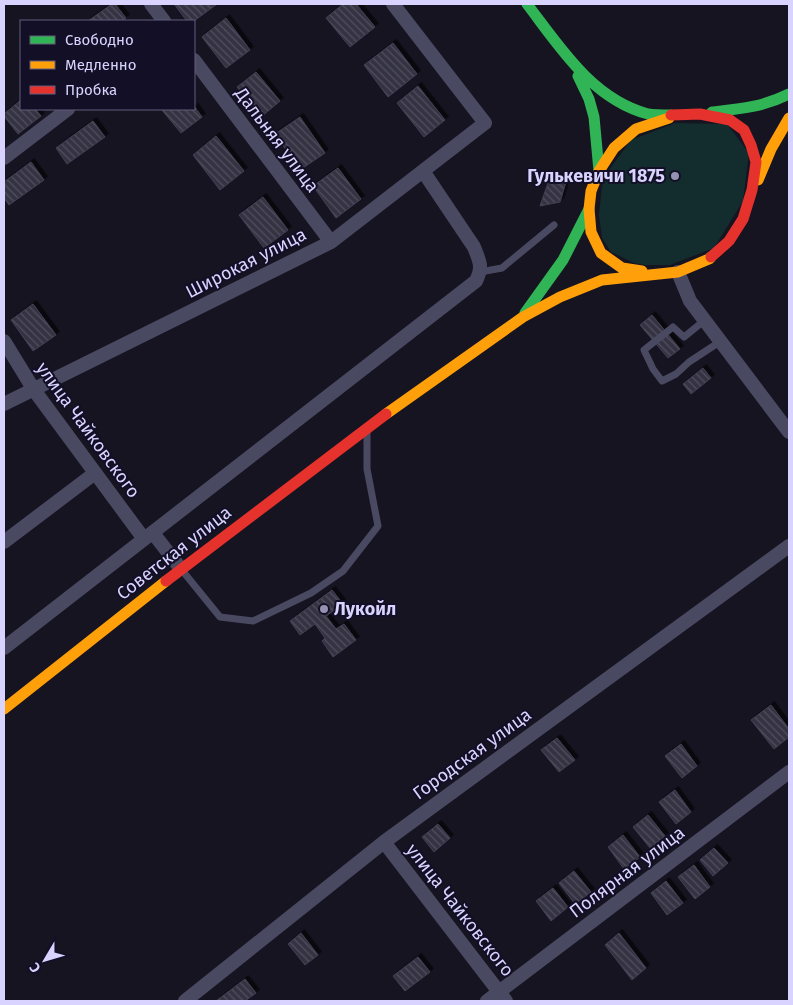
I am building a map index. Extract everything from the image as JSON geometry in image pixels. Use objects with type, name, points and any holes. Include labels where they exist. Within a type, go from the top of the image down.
[{"type":"main road","points":[[527,4],[569,59],[595,86],[618,102],[649,114],[700,114],[750,108],[789,94]]},
{"type":"main road","points":[[569,59],[589,99],[594,117],[599,172]]},
{"type":"main road","points":[[522,317],[560,297],[602,280],[678,272],[709,259],[729,241],[743,219],[752,190],[756,162],[744,130],[730,120],[700,114]]},
{"type":"main road","points":[[658,274],[622,268],[602,253],[591,232],[589,209],[591,191],[599,172],[614,148],[636,129],[678,115]]},
{"type":"main road","points":[[752,190],[789,118]]},
{"type":"main road","points":[[522,317],[563,260],[589,209]]},
{"type":"main road","name":"Советская улица","points":[[4,709],[181,569],[367,427],[522,317]]},
{"type":"street","points":[[151,4],[163,20]]},
{"type":"street","name":"Широкая улица","points":[[4,404],[331,242],[485,123],[394,4]]},
{"type":"street","name":"Дальняя улица","points":[[195,61],[331,242]]},
{"type":"street","points":[[4,158],[67,110]]},
{"type":"street","points":[[4,648],[476,281],[480,272],[479,261],[474,247],[423,171]]},
{"type":"street","points":[[678,272],[690,301],[789,432]]},
{"type":"street","name":"улица Чайковского","points":[[4,341],[34,390],[95,473],[148,536],[181,569]]},
{"type":"street","points":[[4,542],[95,473]]},
{"type":"street","name":"Городская улица","points":[[184,1001],[384,842],[789,546]]},
{"type":"street","name":"Полярная улица","points":[[488,1001],[503,997],[789,772]]},
{"type":"street","name":"улица Чайковского","points":[[384,842],[503,997]]},
{"type":"lane","points":[[480,272],[502,268],[554,225]]},
{"type":"lane","points":[[705,320],[684,337],[673,327],[644,350],[653,370],[662,381],[676,374],[689,362],[721,341]]},
{"type":"lane","points":[[181,569],[220,617],[253,621],[311,593],[343,571],[378,526],[367,469],[367,427]]},
{"type":"green space","points":[[675,123],[727,124],[749,153],[743,201],[714,248],[670,265],[634,263],[611,252],[602,238],[599,215],[602,186],[606,174],[631,140]]},
{"type":"building","points":[[112,4],[115,4],[126,18],[123,20],[89,20]]},
{"type":"building","points":[[174,4],[217,4],[195,20],[186,20]]},
{"type":"building","points":[[343,4],[356,4],[375,27],[350,47],[326,18]]},
{"type":"building","points":[[226,18],[250,50],[226,68],[202,37]]},
{"type":"building","points":[[393,43],[417,74],[388,97],[364,65]]},
{"type":"building","points":[[256,72],[280,101],[261,117],[237,87]]},
{"type":"building","points":[[418,86],[445,120],[424,137],[397,103]]},
{"type":"building","points":[[20,101],[20,110],[36,110],[41,116],[18,134],[4,114]]},
{"type":"building","points":[[195,107],[202,117],[181,133],[162,110],[195,110]]},
{"type":"building","points":[[300,117],[325,153],[300,170],[275,134]]},
{"type":"building","points":[[93,121],[105,137],[67,164],[56,148]]},
{"type":"building","points":[[216,136],[244,171],[220,190],[193,155]]},
{"type":"building","points":[[31,162],[44,180],[9,205],[4,198],[4,182]]},
{"type":"building","points":[[338,168],[361,199],[336,218],[313,186]]},
{"type":"building","points":[[568,175],[560,202],[540,206],[549,180]]},
{"type":"building","points":[[263,197],[288,230],[264,248],[239,215]]},
{"type":"building","points":[[33,304],[56,335],[33,351],[11,320]]},
{"type":"building","points":[[652,315],[680,349],[668,358],[640,325]]},
{"type":"building","points":[[703,368],[711,378],[691,394],[683,384]]},
{"type":"building","points":[[332,590],[343,604],[326,616],[336,629],[344,624],[356,640],[333,657],[322,641],[325,638],[315,624],[300,635],[290,621]]},
{"type":"building","points":[[771,705],[789,729],[789,737],[774,749],[751,720]]},
{"type":"building","points":[[557,738],[575,760],[559,772],[541,750]]},
{"type":"building","points":[[681,744],[697,766],[682,778],[665,756]]},
{"type":"building","points":[[675,790],[691,812],[676,824],[659,802]]},
{"type":"building","points":[[648,815],[665,836],[650,848],[633,827]]},
{"type":"building","points":[[438,824],[450,838],[434,852],[422,837]]},
{"type":"building","points":[[623,835],[640,857],[624,869],[608,847]]},
{"type":"building","points":[[714,848],[728,863],[713,876],[700,860]]},
{"type":"building","points":[[694,865],[710,887],[695,899],[678,877]]},
{"type":"building","points":[[574,871],[591,892],[575,904],[559,883]]},
{"type":"building","points":[[666,881],[683,903],[667,915],[651,893]]},
{"type":"building","points":[[553,888],[568,907],[551,921],[536,901]]},
{"type":"building","points":[[301,933],[318,955],[305,965],[288,944]]},
{"type":"building","points":[[619,933],[646,968],[632,980],[605,945]]},
{"type":"building","points":[[418,957],[430,972],[405,991],[393,976]]},
{"type":"building","points":[[245,979],[256,993],[245,1001],[216,1001]]},
{"type":"traffic: fast","points":[[527,4],[579,70],[610,97],[628,107],[648,114],[671,115]]},
{"type":"traffic: fast","points":[[578,76],[589,99],[594,117],[599,171]]},
{"type":"traffic: fast","points":[[712,112],[761,105],[789,94]]},
{"type":"traffic: fast","points":[[525,313],[563,260],[589,209]]},
{"type":"traffic: slow","points":[[642,271],[622,268],[601,253],[591,232],[589,209],[591,191],[599,171],[614,148],[636,129],[669,118]]},
{"type":"traffic: slow","points":[[758,180],[771,149],[789,118]]},
{"type":"traffic: slow","points":[[386,414],[523,317],[560,297],[602,280],[678,272],[711,257]]},
{"type":"traffic: slow","points":[[4,709],[166,581]]},
{"type":"traffic: jam","points":[[671,115],[700,114],[730,120],[744,130],[756,162],[752,190],[743,219],[729,241],[711,257]]},
{"type":"traffic: jam","points":[[166,581],[386,414]]},
{"type":"place","name":"Гулькевичи 1875","points":[[675,176]]},
{"type":"place","name":"Лукойл","points":[[324,609]]}]
